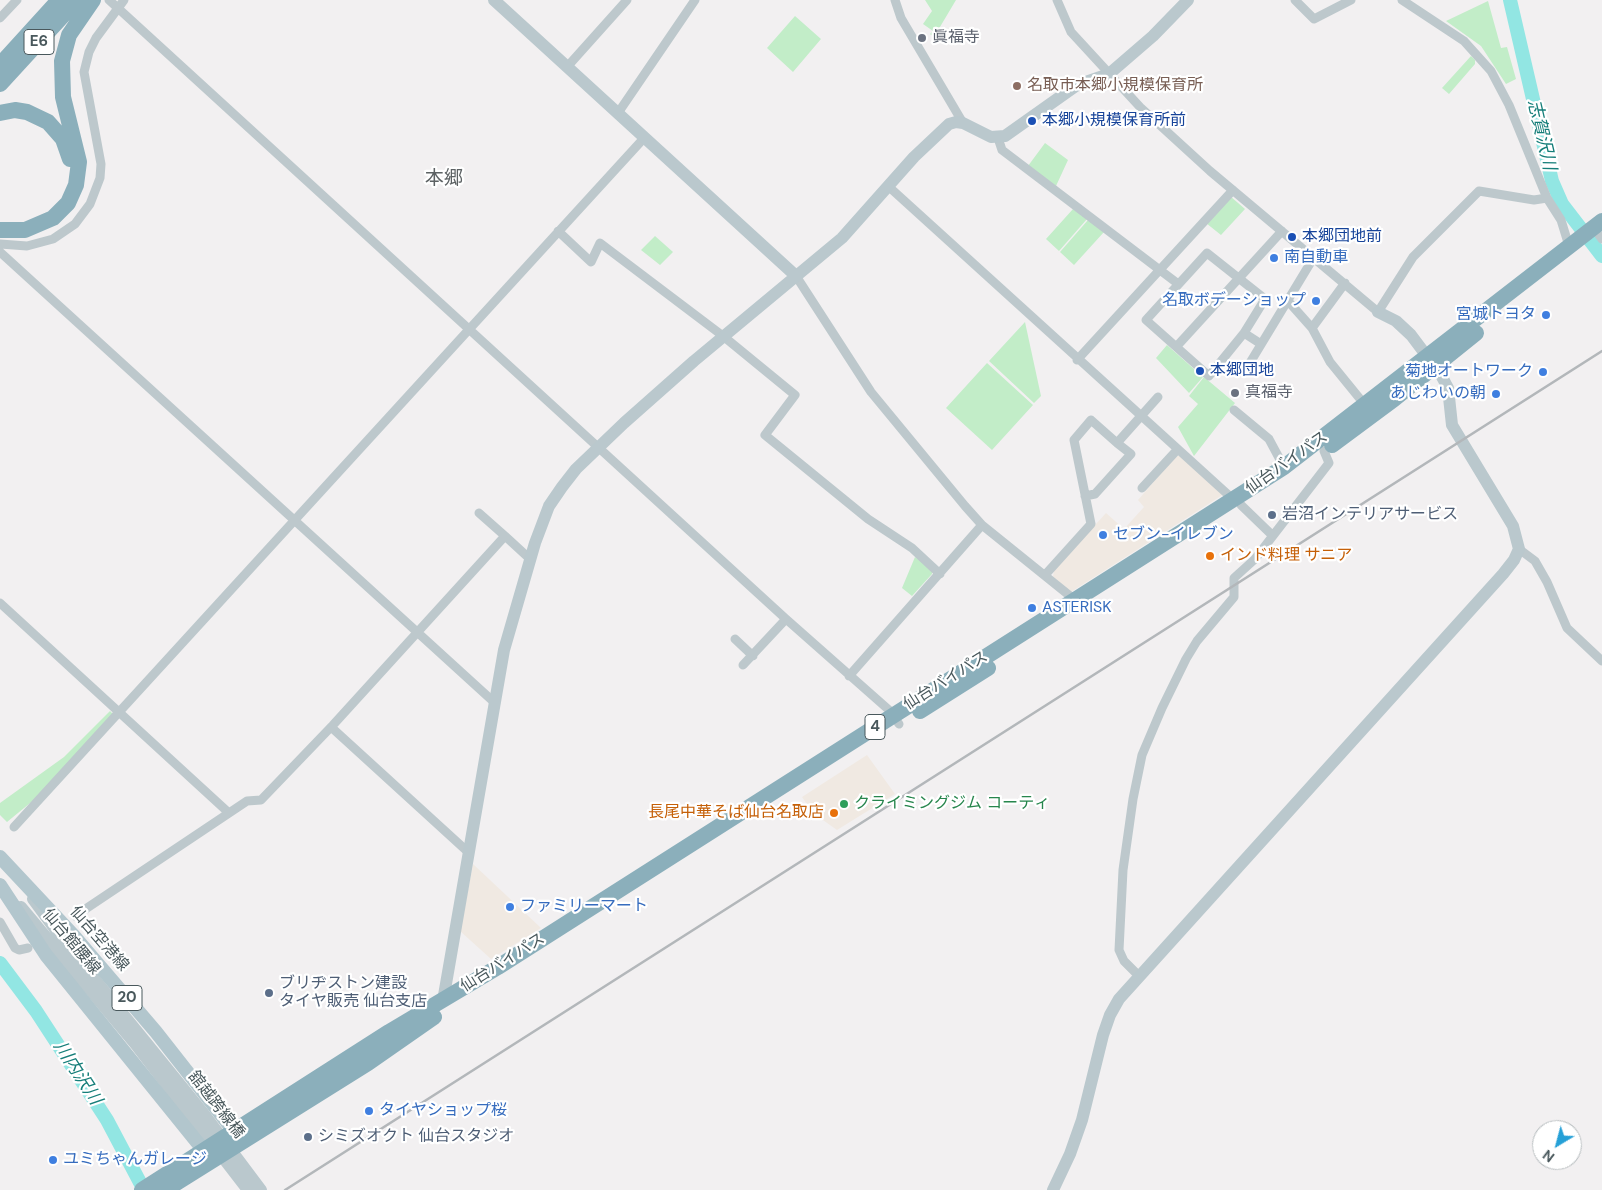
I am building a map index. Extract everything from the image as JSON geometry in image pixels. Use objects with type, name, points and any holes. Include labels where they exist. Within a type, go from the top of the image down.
[{"type":"highway","points":[[0,55],[55,0]]},
{"type":"highway","name":"E6","points":[[0,65],[59,0]]},
{"type":"highway","name":"E6","points":[[0,84],[77,0]]},
{"type":"highway","points":[[0,230],[25,230],[53,218],[68,203],[76,185],[79,162],[63,97],[62,61],[69,36],[94,0]]},
{"type":"highway","points":[[0,112],[15,110],[27,112],[48,122],[63,139],[70,161],[68,181],[53,207],[36,218],[25,221],[0,220]]},
{"type":"highway","name":"仙台バイパス","points":[[152,1189],[238,1136],[442,1002],[896,719],[1075,600],[1324,451],[1432,361],[1592,236]]},
{"type":"highway","name":"仙台バイパス","points":[[238,1136],[368,1063],[452,1006],[896,719],[1237,502],[1365,406],[1432,361]]},
{"type":"main road","name":"仙台空港線","points":[[2,859],[74,936],[156,1032],[238,1136]]},
{"type":"main road","name":"20","points":[[0,884],[46,955],[208,1155]]},
{"type":"street","points":[[0,18],[17,0]]},
{"type":"street","points":[[109,0],[896,719]]},
{"type":"street","points":[[0,244],[27,246],[53,239],[76,224],[90,204],[100,178],[101,164],[84,72],[89,52],[96,38],[124,0]]},
{"type":"street","points":[[494,0],[796,276],[871,392],[901,431],[982,525],[1075,600]]},
{"type":"street","points":[[567,68],[627,0]]},
{"type":"street","points":[[895,0],[901,18],[963,123]]},
{"type":"street","points":[[1057,0],[1071,32],[1160,126],[1378,312],[1396,321],[1411,334],[1432,361],[1448,388],[1452,424],[1513,526],[1519,549],[1535,561],[1548,582],[1567,628],[1602,661]]},
{"type":"street","points":[[442,1002],[504,650],[530,559],[550,506],[576,469],[598,447],[724,336],[842,238],[888,186],[949,124],[963,123],[991,138],[1004,136],[1077,84],[1109,74],[1153,36],[1188,0]]},
{"type":"street","points":[[1295,0],[1314,19],[1351,0]]},
{"type":"street","points":[[1402,0],[1464,41],[1491,71],[1509,105],[1547,198],[1561,220],[1592,236]]},
{"type":"street","points":[[618,113],[690,2]]},
{"type":"street","points":[[14,827],[468,328],[645,137]]},
{"type":"street","points":[[998,138],[1002,150],[1177,283]]},
{"type":"street","points":[[888,186],[1077,360],[1272,535]]},
{"type":"street","points":[[1077,360],[1233,190]]},
{"type":"street","points":[[1378,312],[1414,257],[1479,191],[1534,200],[1547,198]]},
{"type":"street","points":[[558,231],[589,260],[600,243],[724,336],[795,395],[765,435],[868,519],[912,548],[940,574]]},
{"type":"street","points":[[1177,346],[1282,231]]},
{"type":"street","points":[[0,252],[495,703]]},
{"type":"street","points":[[1207,253],[1239,278],[1265,299],[1244,333],[1209,376],[1146,320],[1177,283],[1207,253]]},
{"type":"street","points":[[1245,371],[1314,257]]},
{"type":"street","points":[[1312,328],[1346,283]]},
{"type":"street","points":[[1288,301],[1312,328],[1330,362],[1365,406]]},
{"type":"street","points":[[1244,333],[1260,344]]},
{"type":"street","points":[[1117,442],[1158,397]]},
{"type":"street","points":[[1234,410],[1270,439],[1284,467]]},
{"type":"street","points":[[1045,575],[1091,524],[1085,496],[1074,440],[1091,420],[1130,454],[1096,494],[1085,496]]},
{"type":"street","points":[[1142,488],[1177,450]]},
{"type":"street","points":[[1139,976],[1124,961],[1119,950],[1123,870],[1142,755],[1162,708],[1196,641],[1234,597],[1234,578],[1255,559],[1329,463],[1324,451]]},
{"type":"street","points":[[479,514],[530,559]]},
{"type":"street","points":[[849,676],[982,525]]},
{"type":"street","points":[[75,916],[247,801],[261,800],[331,727],[505,536]]},
{"type":"street","points":[[1058,1188],[1082,1120],[1103,1035],[1110,1015],[1119,999],[1503,574],[1514,560],[1519,549]]},
{"type":"street","points":[[0,603],[229,813]]},
{"type":"street","points":[[743,666],[786,619]]},
{"type":"street","points":[[735,639],[752,656]]},
{"type":"street","points":[[331,727],[468,852]]},
{"type":"street","name":"仙台館腰線","points":[[2,859],[140,1043]]},
{"type":"street","name":"仙台館腰線","points":[[0,884],[140,1043]]},
{"type":"street","points":[[0,922],[15,948],[19,950],[28,948]]},
{"type":"street","name":"舘越跨線橋","points":[[140,1043],[248,1190]]},
{"type":"street","name":"舘越跨線橋","points":[[140,1043],[204,1114],[261,1190]]},
{"type":"shaded area","points":[[1176,456],[1182,456],[1224,494],[1071,592],[1053,577],[1054,570],[1106,513],[1124,529],[1144,507],[1138,500]]},
{"type":"shaded area","points":[[867,755],[895,794],[837,830],[813,813],[802,797]]},
{"type":"shaded area","points":[[473,864],[541,928],[491,959],[460,931]]},
{"type":"green space","points":[[925,0],[956,0],[934,37],[930,34],[933,31],[923,24],[932,11]]},
{"type":"green space","points":[[1488,1],[1501,48],[1507,47],[1516,79],[1506,84],[1481,46],[1446,21]]},
{"type":"green space","points":[[795,16],[821,39],[793,72],[767,48]]},
{"type":"green space","points":[[1471,56],[1475,60],[1475,64],[1449,94],[1442,88]]},
{"type":"green space","points":[[1045,143],[1068,160],[1056,186],[1028,166]]},
{"type":"green space","points":[[1230,196],[1245,209],[1221,235],[1206,223]]},
{"type":"green space","points":[[1073,209],[1087,219],[1059,251],[1046,239]]},
{"type":"green space","points":[[1088,220],[1104,232],[1074,265],[1060,252]]},
{"type":"green space","points":[[655,236],[673,252],[660,265],[641,250]]},
{"type":"green space","points":[[1025,322],[1041,396],[1034,403],[989,361]]},
{"type":"green space","points":[[1167,345],[1203,377],[1189,393],[1156,358]]},
{"type":"green space","points":[[987,363],[1033,405],[992,450],[946,408]]},
{"type":"green space","points":[[1204,377],[1235,403],[1194,456],[1178,427],[1198,404],[1189,396]]},
{"type":"green space","points":[[915,557],[932,569],[932,574],[912,596],[902,588]]},
{"type":"green space","points":[[110,711],[113,714],[35,799],[7,822],[0,815],[0,803],[64,757]]},
{"type":"waterway","name":"志賀沢川","points":[[1510,0],[1552,181],[1562,204],[1602,256]]},
{"type":"waterway","name":"川内沢川","points":[[0,963],[36,1011],[107,1120],[144,1190]]},
{"type":"railway","points":[[285,1190],[1602,351]]},
{"type":"place","name":"眞福寺","points":[[922,38]]},
{"type":"place","name":"名取市本郷小規模保育所","points":[[1017,86]]},
{"type":"place","name":"本郷小規模保育所前","points":[[1032,121]]},
{"type":"place","name":"本郷団地前","points":[[1292,237]]},
{"type":"place","name":"南自動車","points":[[1274,258]]},
{"type":"place","name":"名取ボデーショップ","points":[[1316,301]]},
{"type":"place","name":"宮城トヨタ","points":[[1546,315]]},
{"type":"place","name":"本郷団地","points":[[1200,371]]},
{"type":"place","name":"菊地オートワーク","points":[[1543,372]]},
{"type":"place","name":"真福寺","points":[[1235,393]]},
{"type":"place","name":"あじわいの朝","points":[[1496,394]]},
{"type":"place","name":"岩沼インテリアサービス","points":[[1272,515]]},
{"type":"place","name":"セブン-イレブン","points":[[1103,535]]},
{"type":"place","name":"インド料理 サニア","points":[[1210,556]]},
{"type":"place","name":"ASTERISK","points":[[1032,608]]},
{"type":"place","name":"クライミングジム コーティ","points":[[844,804]]},
{"type":"place","name":"長尾中華そば仙台名取店","points":[[834,813]]},
{"type":"place","name":"ファミリーマート","points":[[510,907]]},
{"type":"place","name":"ブリヂストン建設 タイヤ販売 仙台支店","points":[[269,993]]},
{"type":"place","name":"タイヤショップ桜","points":[[369,1111]]},
{"type":"place","name":"シミズオクト 仙台スタジオ","points":[[308,1137]]},
{"type":"place","name":"ユミちゃんガレージ","points":[[53,1160]]},
{"type":"district","name":"本郷","points":[[444,179]]}]
